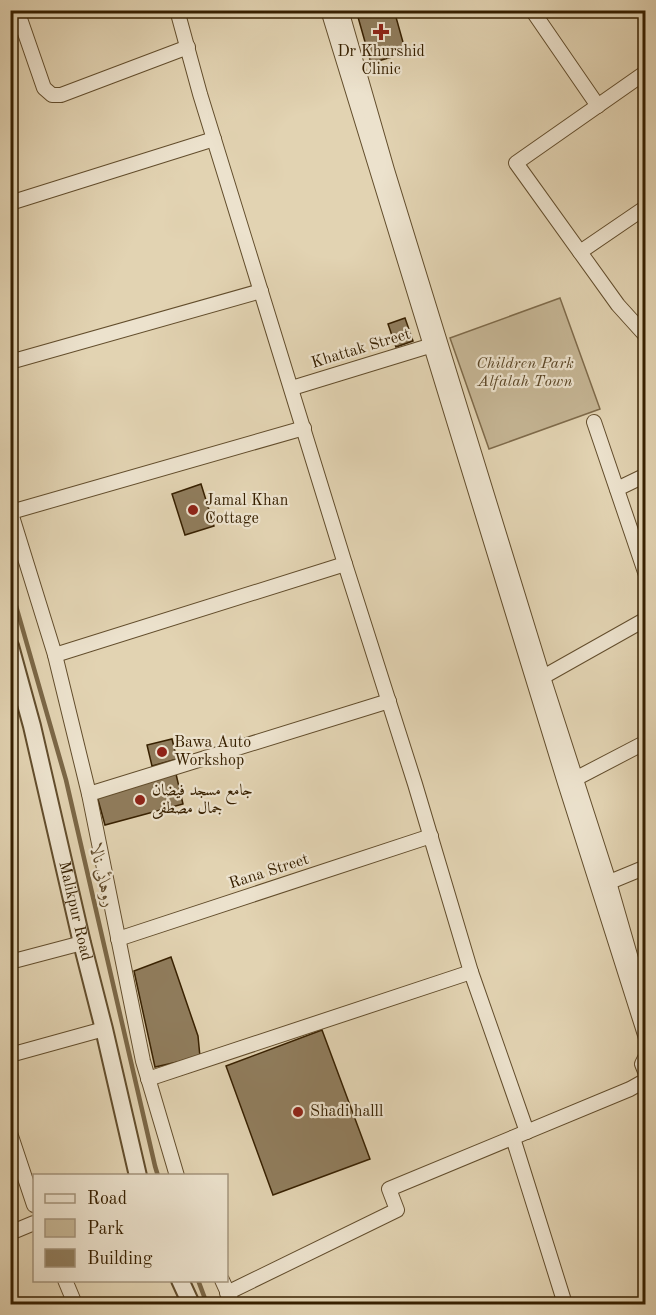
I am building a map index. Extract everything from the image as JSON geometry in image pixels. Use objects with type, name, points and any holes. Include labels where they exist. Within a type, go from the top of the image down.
[{"type":"street","points":[[17,10],[44,87],[51,95],[61,95],[188,47]]},
{"type":"street","points":[[177,10],[200,94],[431,836],[471,972],[527,1132]]},
{"type":"street","points":[[328,10],[543,677],[570,781]]},
{"type":"street","points":[[341,10],[436,343],[570,781],[603,884],[634,966],[645,1008]]},
{"type":"street","points":[[532,10],[598,106]]},
{"type":"street","points":[[645,72],[516,163],[618,305],[645,336]]},
{"type":"street","points":[[10,203],[214,139]]},
{"type":"street","points":[[580,252],[645,207]]},
{"type":"street","points":[[10,362],[261,291]]},
{"type":"street","name":"Khattak Street","points":[[292,388],[436,343]]},
{"type":"street","points":[[594,422],[645,575]]},
{"type":"street","points":[[176,1174],[143,1061],[89,794],[55,655],[11,511],[304,428]]},
{"type":"street","points":[[617,489],[645,475]]},
{"type":"street","points":[[55,655],[345,564]]},
{"type":"street","points":[[543,677],[645,619]]},
{"type":"street","name":"Malikpur Road","points":[[10,646],[32,726],[138,1174]]},
{"type":"street","points":[[89,794],[389,701]]},
{"type":"street","points":[[570,781],[645,742]]},
{"type":"street","name":"Rana Street","points":[[118,939],[431,836]]},
{"type":"street","points":[[603,884],[645,867]]},
{"type":"street","points":[[10,962],[82,943]]},
{"type":"street","points":[[634,966],[645,1038]]},
{"type":"street","points":[[148,1079],[471,972]]},
{"type":"street","points":[[10,1055],[104,1029]]},
{"type":"street","points":[[645,1056],[642,1064],[645,1074]]},
{"type":"street","points":[[227,1293],[397,1210],[389,1189],[630,1089],[645,1080]]},
{"type":"street","points":[[10,1133],[33,1202]]},
{"type":"street","points":[[513,1137],[565,1305]]},
{"type":"street","points":[[10,1233],[33,1223]]},
{"type":"street","points":[[65,1282],[75,1305]]},
{"type":"street","points":[[180,1282],[191,1305]]},
{"type":"green space","name":"Children Park Alfalah Town","points":[[560,298],[600,409],[489,449],[450,338]]},
{"type":"building","name":"Dr Khurshid Clinic","points":[[356,10],[394,10],[406,53],[371,63]]},
{"type":"building","points":[[405,318],[413,341],[396,347],[388,324]]},
{"type":"building","name":"Jamal Khan Cottage","points":[[201,484],[214,526],[185,535],[172,494]]},
{"type":"building","name":"Bawa Auto Workshop","points":[[172,739],[177,759],[152,766],[147,745]]},
{"type":"building","name":"جامع مسجد فیضان جمال مصطفی","points":[[176,774],[183,804],[105,825],[97,796]]},
{"type":"building","points":[[171,957],[198,1036],[200,1057],[155,1067],[134,971]]},
{"type":"building","name":"Shadi halll","points":[[322,1030],[370,1159],[273,1195],[226,1066]]},
{"type":"waterway","name":"روہائی نالا","points":[[10,585],[66,780],[157,1174]]},
{"type":"waterway","name":"روہائی نالا","points":[[199,1282],[207,1304]]},
{"type":"place","name":"Dr Khurshid Clinic","points":[[381,32]]},
{"type":"place","name":"Jamal Khan Cottage","points":[[193,510]]},
{"type":"place","name":"Bawa Auto Workshop","points":[[162,752]]},
{"type":"place","name":"جامع مسجد فیضان جمال مصطفی","points":[[140,800]]},
{"type":"place","name":"Shadi halll","points":[[298,1112]]}]
